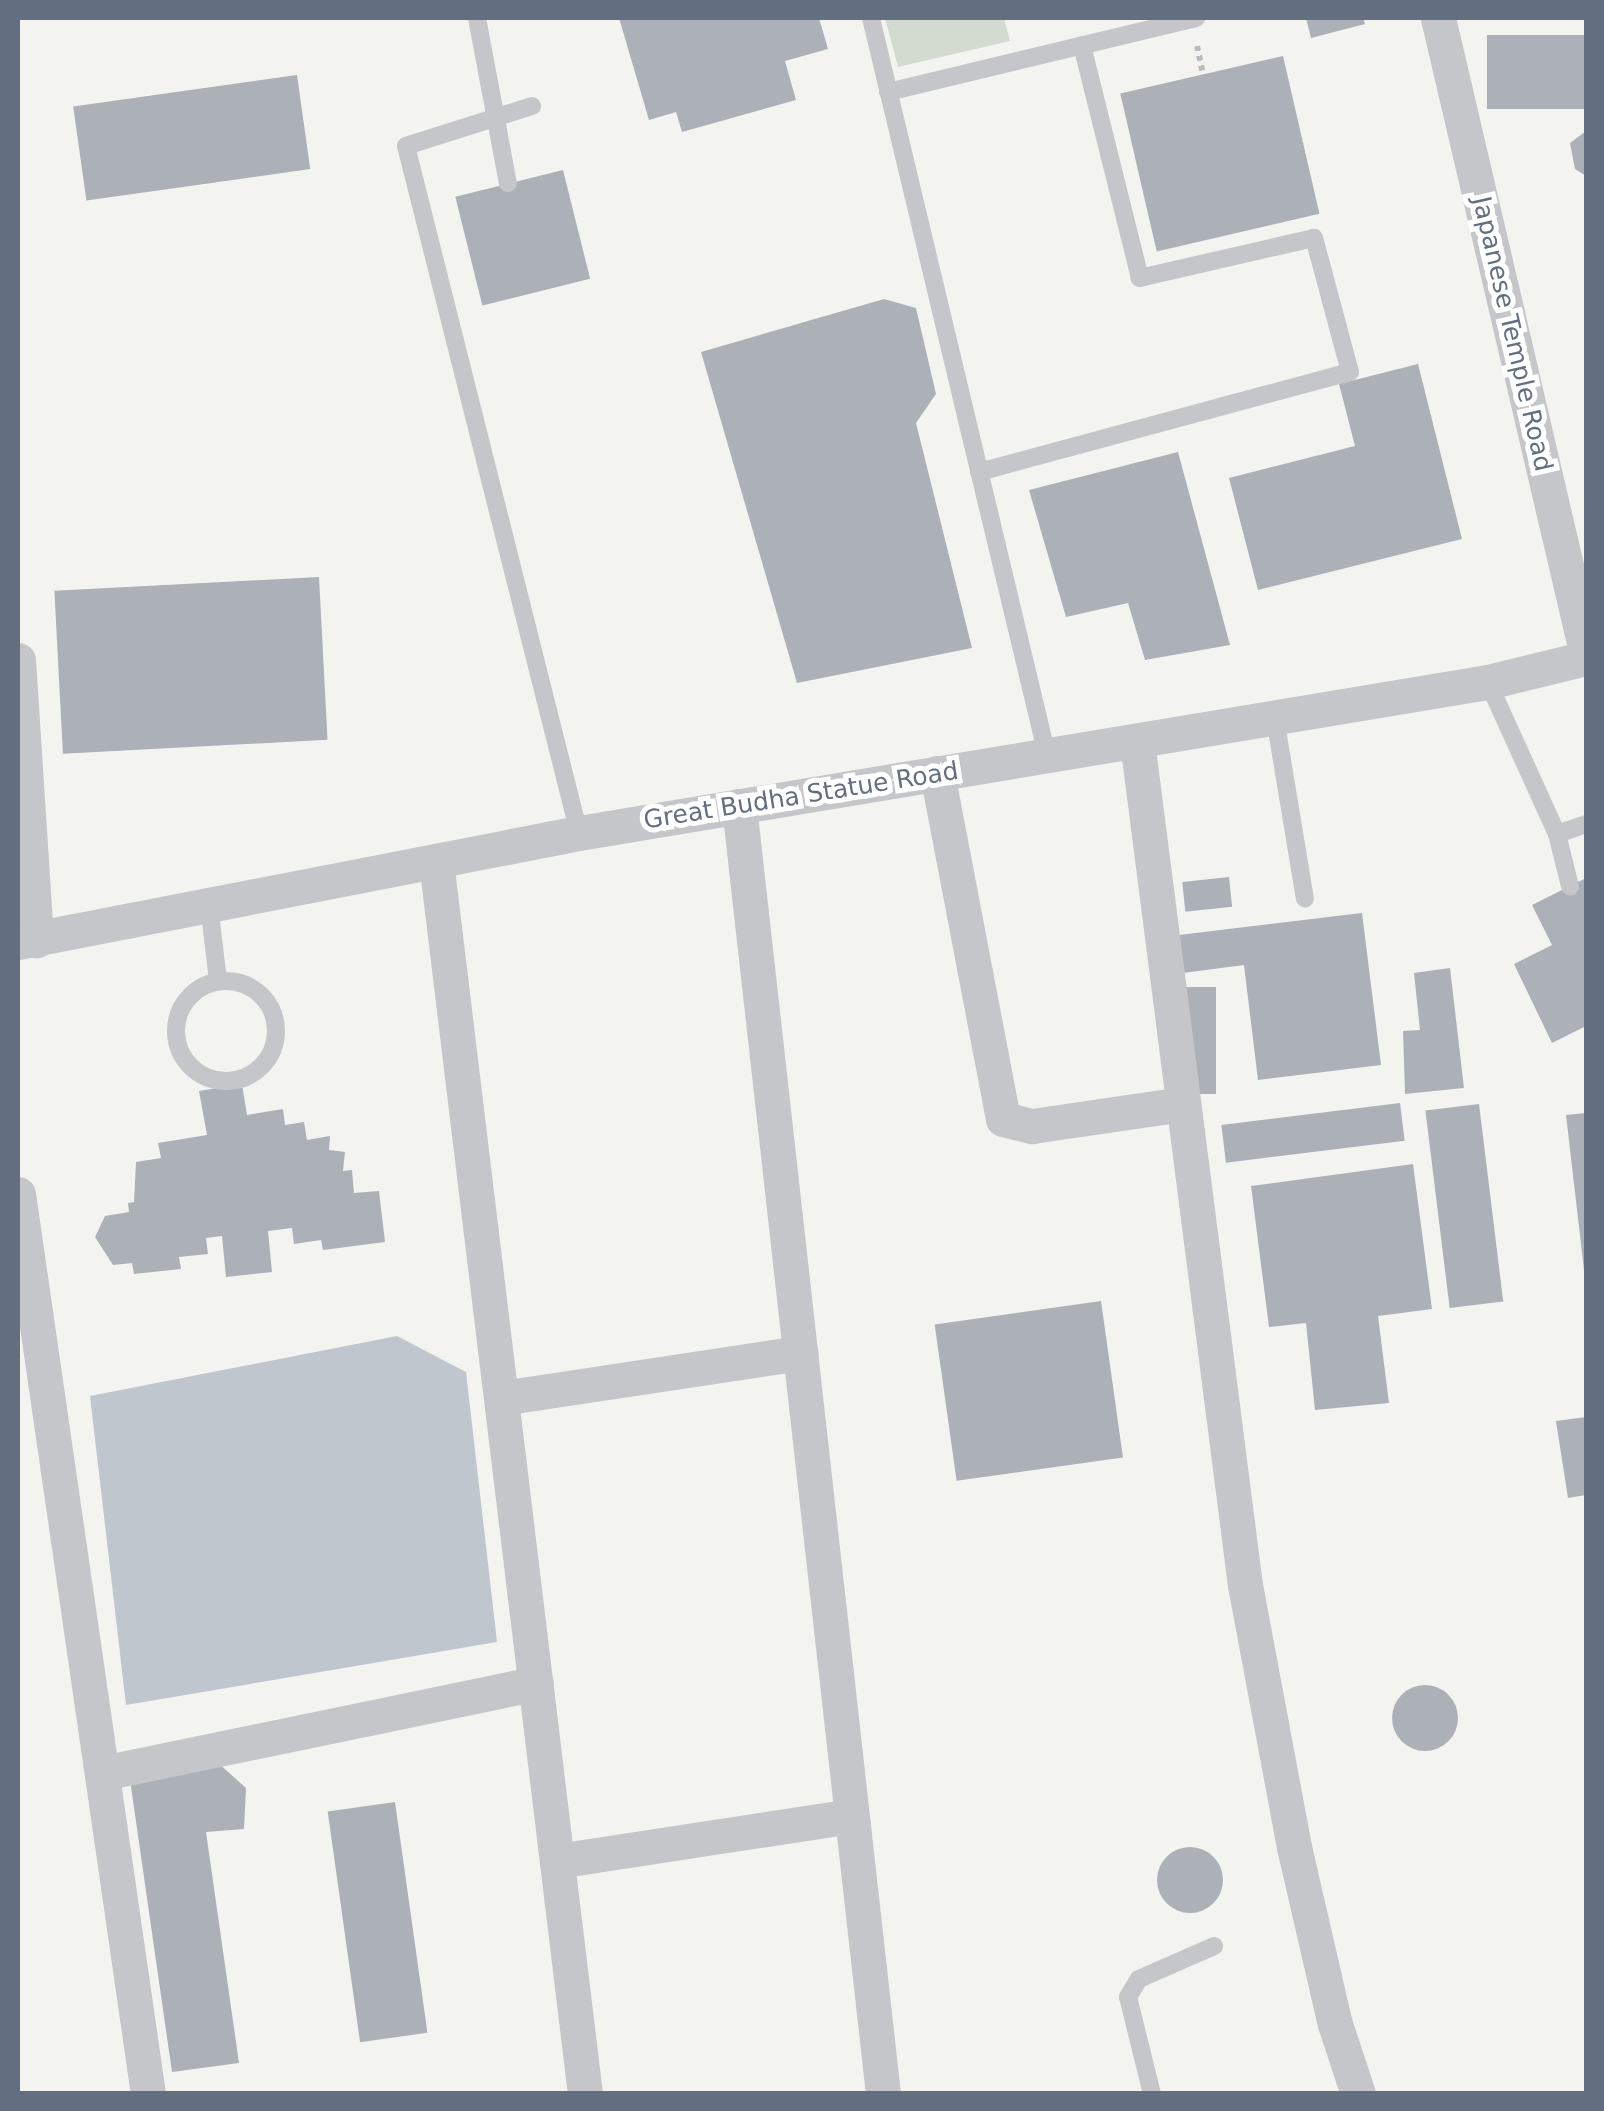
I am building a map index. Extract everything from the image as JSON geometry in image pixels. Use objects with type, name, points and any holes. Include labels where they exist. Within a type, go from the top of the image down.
[{"type":"street","name":"Japanese Temple Road","points":[[1438,18],[1586,654]]},
{"type":"street","name":"Great Budha Statue Road","points":[[27,941],[579,832],[1488,682],[1586,654]]},
{"type":"street","points":[[18,660],[27,941]]},
{"type":"street","points":[[1136,741],[1245,1585],[1294,1848],[1335,2024],[1358,2094]]},
{"type":"street","points":[[938,774],[1004,1119],[1032,1126],[1183,1104]]},
{"type":"street","points":[[739,806],[884,2094]]},
{"type":"street","points":[[436,861],[585,2094]]},
{"type":"street","points":[[18,1194],[148,2094]]},
{"type":"street","points":[[502,1398],[801,1353]]},
{"type":"street","points":[[102,1773],[536,1683]]},
{"type":"street","points":[[557,1861],[852,1816]]},
{"type":"lane","points":[[476,18],[499,114],[508,183]]},
{"type":"lane","points":[[872,18],[1047,755]]},
{"type":"lane","points":[[888,92],[1196,18]]},
{"type":"lane","points":[[979,472],[1350,372],[1314,238],[1140,278],[1082,45]]},
{"type":"lane","points":[[532,106],[406,146],[579,832]]},
{"type":"lane","points":[[1488,682],[1557,834],[1570,886]]},
{"type":"lane","points":[[1274,718],[1306,899]]},
{"type":"lane","points":[[1557,834],[1586,824]]},
{"type":"lane","points":[[208,905],[218,982]]},
{"type":"lane","points":[[218,982],[256,990],[275,1018],[274,1050],[265,1064],[236,1081],[203,1076],[176,1037],[184,1004],[218,982]]},
{"type":"lane","points":[[1152,2094],[1128,1998],[1139,1979],[1214,1946]]},
{"type":"shaded area","points":[[885,18],[1004,18],[1010,41],[898,67]]},
{"type":"shaded area","points":[[397,1336],[466,1372],[497,1642],[126,1705],[90,1396]]},
{"type":"building","points":[[619,18],[819,18],[828,49],[785,61],[796,100],[682,132],[676,112],[649,120]]},
{"type":"building","points":[[1306,18],[1363,18],[1365,24],[1311,38]]},
{"type":"building","points":[[1487,35],[1586,35],[1586,109],[1487,109]]},
{"type":"building","points":[[1283,56],[1319,214],[1157,251],[1120,94]]},
{"type":"building","points":[[297,75],[310,169],[86,201],[73,106]]},
{"type":"building","points":[[1586,131],[1586,176],[1575,169],[1570,143]]},
{"type":"building","points":[[563,170],[590,279],[482,306],[455,197]]},
{"type":"building","points":[[884,299],[916,308],[936,394],[916,423],[972,648],[797,683],[701,352]]},
{"type":"building","points":[[1418,364],[1462,539],[1258,590],[1229,478],[1355,446],[1339,384]]},
{"type":"building","points":[[1178,452],[1230,645],[1145,660],[1128,603],[1066,617],[1029,490]]},
{"type":"building","points":[[319,577],[328,740],[63,754],[54,591]]},
{"type":"building","points":[[1229,877],[1232,907],[1185,912],[1182,882]]},
{"type":"building","points":[[1586,878],[1586,1026],[1552,1043],[1514,964],[1552,945],[1532,905]]},
{"type":"building","points":[[1362,913],[1381,1065],[1258,1080],[1244,965],[1183,973],[1179,935]]},
{"type":"building","points":[[1450,968],[1464,1088],[1405,1094],[1403,1031],[1420,1030],[1414,973]]},
{"type":"building","points":[[1186,987],[1216,987],[1216,1094],[1186,1094]]},
{"type":"building","points":[[242,1084],[247,1115],[283,1109],[285,1125],[304,1122],[307,1140],[330,1136],[329,1150],[345,1152],[343,1171],[352,1170],[354,1193],[379,1191],[385,1242],[323,1250],[321,1240],[294,1244],[292,1228],[268,1231],[272,1272],[226,1277],[222,1236],[206,1238],[208,1254],[179,1257],[181,1269],[134,1274],[132,1263],[113,1265],[95,1237],[105,1216],[129,1212],[128,1203],[134,1202],[136,1162],[161,1158],[158,1143],[207,1135],[199,1091]]},
{"type":"building","points":[[1400,1103],[1405,1141],[1226,1163],[1221,1125]]},
{"type":"building","points":[[1479,1104],[1503,1302],[1450,1308],[1425,1111]]},
{"type":"building","points":[[1586,1113],[1586,1270],[1584,1270],[1566,1115]]},
{"type":"building","points":[[1413,1164],[1432,1309],[1378,1316],[1389,1403],[1315,1410],[1306,1323],[1269,1327],[1251,1186]]},
{"type":"building","points":[[1101,1301],[1123,1457],[957,1481],[935,1324]]},
{"type":"building","points":[[1586,1417],[1586,1495],[1568,1498],[1556,1421]]},
{"type":"building","points":[[1425,1685],[1438,1687],[1448,1695],[1456,1705],[1456,1731],[1448,1741],[1438,1749],[1425,1751],[1412,1749],[1402,1741],[1394,1731],[1392,1718],[1394,1705],[1402,1695],[1412,1687]]},
{"type":"building","points":[[217,1762],[246,1788],[244,1829],[206,1832],[239,2063],[172,2072],[129,1773]]},
{"type":"building","points":[[395,1802],[427,2033],[360,2042],[328,1811]]},
{"type":"building","points":[[1190,1847],[1203,1849],[1213,1857],[1221,1867],[1221,1893],[1213,1903],[1203,1911],[1190,1913],[1177,1911],[1167,1903],[1159,1893],[1157,1880],[1159,1867],[1167,1857],[1177,1849]]}]
